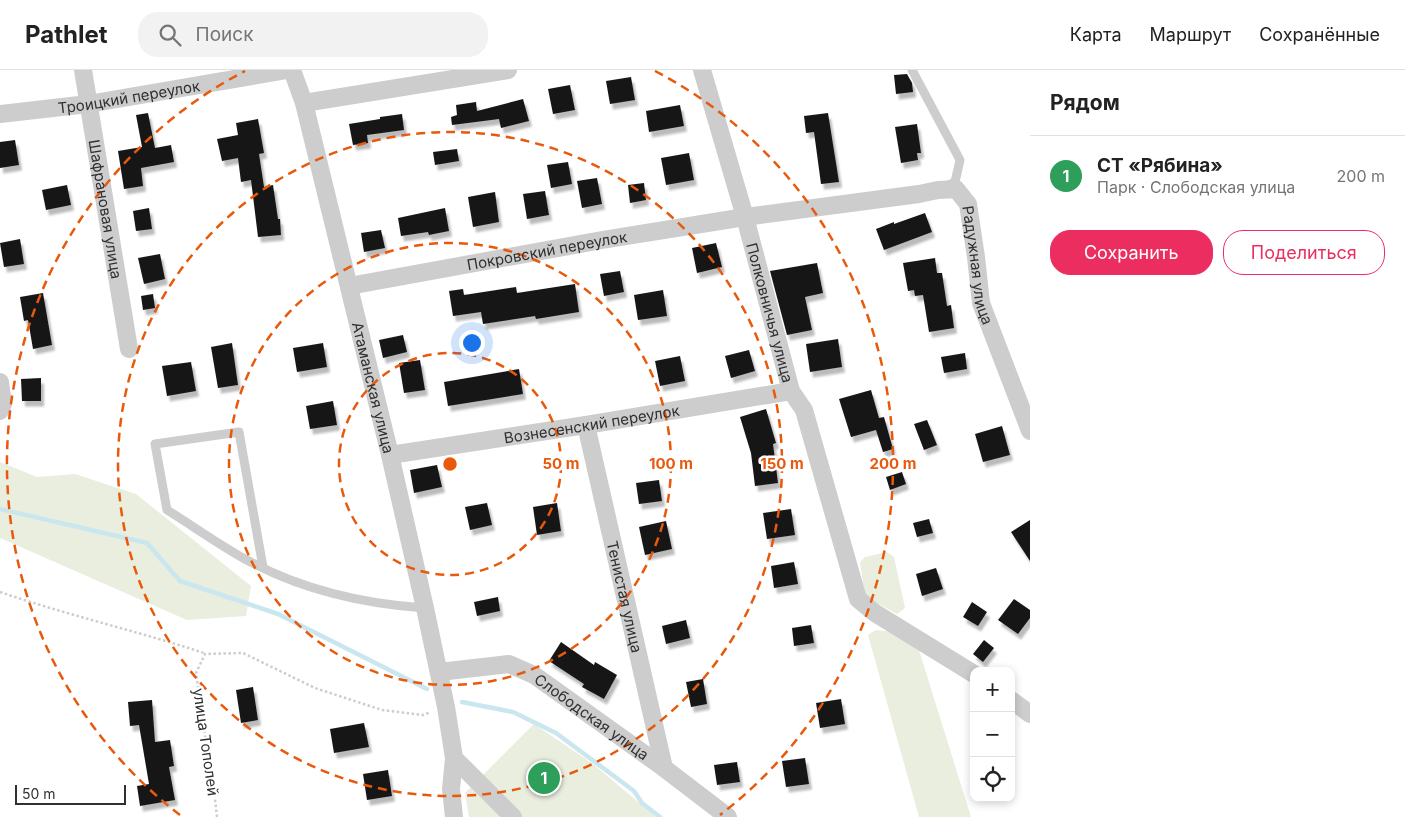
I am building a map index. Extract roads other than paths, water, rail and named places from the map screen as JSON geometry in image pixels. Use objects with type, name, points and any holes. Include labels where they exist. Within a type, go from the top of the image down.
[{"type":"street","name":"Шафрановая улица","points":[[83,70],[129,349]]},
{"type":"street","name":"Троицкий переулок","points":[[0,114],[88,104],[287,70]]},
{"type":"street","name":"Атаманская улица","points":[[292,70],[304,103],[390,455],[426,608],[454,758]]},
{"type":"street","name":"Полковничья улица","points":[[702,70],[745,217],[791,390],[804,410],[858,599],[875,613],[970,672]]},
{"type":"street","points":[[304,103],[498,71]]},
{"type":"street","name":"Радужная улица","points":[[745,217],[956,189],[968,204],[975,247],[980,303],[1030,431]]},
{"type":"street","name":"Покровский переулок","points":[[349,286],[602,240],[745,217]]},
{"type":"street","points":[[0,382],[2,408]]},
{"type":"street","name":"Вознесенский переулок","points":[[390,455],[586,425],[791,390]]},
{"type":"street","name":"Тенистая улица","points":[[586,425],[664,768]]},
{"type":"street","name":"Слободская улица","points":[[439,672],[509,664],[534,675],[664,768],[728,817]]},
{"type":"street","points":[[1015,703],[1030,714]]},
{"type":"street","points":[[454,758],[451,789],[454,817]]},
{"type":"street","points":[[454,758],[513,817]]},
{"type":"lane","points":[[912,70],[960,160],[955,182],[938,190]]},
{"type":"lane","points":[[263,567],[239,432],[155,444],[167,510],[246,559],[263,567],[314,589],[398,606],[426,608]]},
{"type":"waterway","points":[[0,509],[147,543],[180,581],[278,614],[427,689]]},
{"type":"waterway","points":[[462,702],[513,712],[556,733],[634,791],[642,803],[660,817]]},
{"type":"place","name":"СТ «Рябина»","points":[[544,778]]}]
